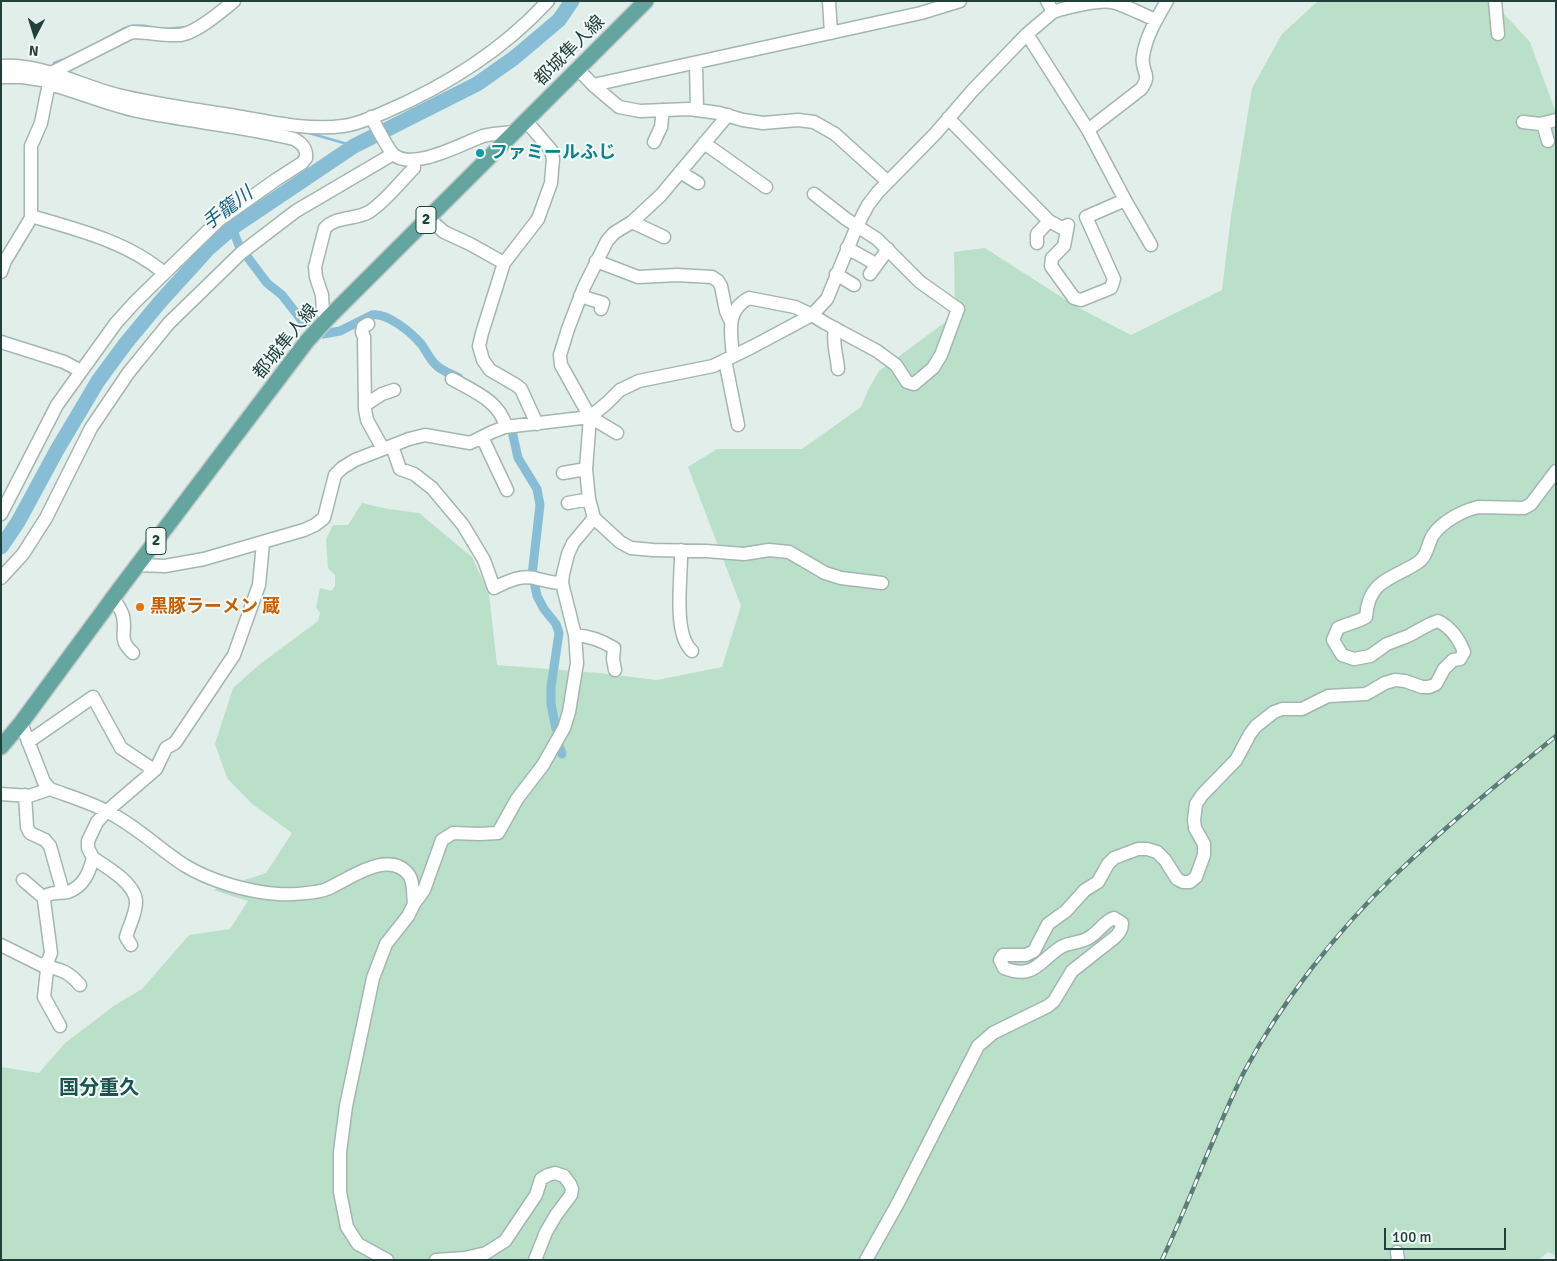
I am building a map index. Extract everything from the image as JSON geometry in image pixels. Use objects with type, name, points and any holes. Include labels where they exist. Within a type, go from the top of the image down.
[{"type":"main road","name":"都城隼人線","points":[[1,747],[312,336],[646,1]]},
{"type":"street","points":[[1,272],[5,261],[30,218],[31,146],[41,123],[50,80],[132,32],[180,36],[214,18],[234,1]]},
{"type":"street","points":[[1,77],[50,80],[125,97],[253,119],[310,127],[346,126],[414,99],[461,72],[505,41],[548,1]]},
{"type":"street","points":[[829,1],[831,33]]},
{"type":"street","points":[[593,85],[920,13],[960,1]]},
{"type":"street","points":[[1088,130],[1141,89],[1146,82],[1147,77],[1142,66],[1142,57],[1156,20],[1167,1]]},
{"type":"street","points":[[1495,1],[1498,34]]},
{"type":"street","points":[[138,564],[165,566],[186,563],[304,530],[321,521],[325,516],[333,479],[338,472],[356,460],[424,435],[467,443],[506,427],[590,417],[620,390],[639,381],[713,366],[812,315],[826,299],[847,248],[868,205],[887,181],[935,134],[1027,34],[1050,6],[1068,7],[1112,2],[1156,20]]},
{"type":"street","points":[[1027,34],[1088,130],[1125,200],[1152,245]]},
{"type":"street","points":[[696,63],[697,110]]},
{"type":"street","points":[[1,66],[12,66],[107,104],[294,139],[300,142],[306,149],[306,158],[302,163],[219,220],[116,323],[57,405],[1,514]]},
{"type":"street","points":[[579,70],[619,108],[640,111],[697,110],[763,123],[798,120],[814,122],[835,134],[887,181]]},
{"type":"street","points":[[654,142],[661,127],[663,110]]},
{"type":"street","points":[[617,433],[590,417],[564,370],[560,360],[568,329],[596,261],[612,235],[632,222],[662,195],[728,115]]},
{"type":"street","points":[[371,117],[393,154],[408,160],[455,149],[487,135],[514,132]]},
{"type":"street","points":[[948,118],[1049,221],[1062,228],[1125,200]]},
{"type":"street","points":[[1526,128],[1556,120]]},
{"type":"street","points":[[526,121],[550,148],[553,159],[551,183],[538,220],[504,263],[482,333],[480,351],[483,360],[490,370],[521,389],[537,424]]},
{"type":"street","points":[[1542,124],[1548,141]]},
{"type":"street","points":[[704,143],[766,187]]},
{"type":"street","points":[[1,578],[23,554],[46,518],[92,428],[129,372],[169,323],[241,253],[296,211],[393,154]]},
{"type":"street","points":[[328,319],[323,313],[322,296],[315,271],[325,228],[336,220],[359,217],[374,208],[414,168],[414,160]]},
{"type":"street","points":[[680,172],[698,183]]},
{"type":"street","points":[[738,425],[729,358],[731,322],[739,303],[749,298],[795,307],[877,351],[896,366],[907,382],[914,384],[933,368],[941,355],[958,309],[920,282],[878,239],[814,194]]},
{"type":"street","points":[[1068,226],[1064,246],[1052,258],[1051,266],[1074,298],[1081,300],[1111,288],[1114,279],[1086,217]]},
{"type":"street","points":[[30,218],[122,253],[162,275]]},
{"type":"street","points":[[428,218],[444,232],[504,263]]},
{"type":"street","points":[[1037,243],[1037,234],[1049,221]]},
{"type":"street","points":[[632,222],[664,237]]},
{"type":"street","points":[[847,248],[873,269],[888,249]]},
{"type":"street","points":[[596,261],[638,277],[677,275],[712,277],[721,286],[726,311],[731,322]]},
{"type":"street","points":[[836,274],[854,285]]},
{"type":"street","points":[[580,296],[603,303],[601,309]]},
{"type":"street","points":[[368,324],[363,327],[362,332],[364,337],[367,420],[400,469],[414,474],[423,480],[463,525],[484,560],[494,588],[507,581],[520,578],[562,583]]},
{"type":"street","points":[[835,328],[833,338],[837,353],[838,369]]},
{"type":"street","points":[[1,342],[64,362],[82,371]]},
{"type":"street","points":[[452,379],[477,392],[494,405],[503,416],[506,427]]},
{"type":"street","points":[[365,405],[382,394],[394,390]]},
{"type":"street","points":[[590,417],[586,469],[589,499],[594,518],[620,542],[631,548],[653,550],[744,554],[769,550],[789,552],[825,573],[841,578],[882,583]]},
{"type":"street","points":[[482,437],[507,490]]},
{"type":"street","points":[[563,473],[586,469]]},
{"type":"street","points":[[866,1260],[898,1203],[978,1046],[993,1033],[1038,1012],[1054,1001],[1072,971],[1114,938],[1122,927],[1122,923],[1114,918],[1110,919],[1092,937],[1063,946],[1028,972],[1016,972],[1004,968],[1000,960],[1003,955],[1026,955],[1034,951],[1048,924],[1066,911],[1085,890],[1098,882],[1108,864],[1114,858],[1138,849],[1147,849],[1156,852],[1165,860],[1177,878],[1183,882],[1190,882],[1196,877],[1204,855],[1204,844],[1195,828],[1196,804],[1202,795],[1236,760],[1256,726],[1274,712],[1282,709],[1302,709],[1328,696],[1366,694],[1390,681],[1405,681],[1422,687],[1436,684],[1444,669],[1453,660],[1460,659],[1464,652],[1462,646],[1447,626],[1438,621],[1387,644],[1370,656],[1354,659],[1342,655],[1338,650],[1333,640],[1338,628],[1366,617],[1367,603],[1379,585],[1421,560],[1433,536],[1447,522],[1464,512],[1478,507],[1524,508],[1531,504],[1556,470]]},
{"type":"street","points":[[568,503],[589,499]]},
{"type":"street","points":[[387,1260],[358,1244],[347,1227],[340,1192],[340,1152],[346,1106],[373,978],[386,944],[408,916],[424,890],[442,840],[453,832],[498,833],[517,799],[543,765],[564,728],[569,712],[577,663],[575,635],[562,583],[564,569],[573,543],[594,518]]},
{"type":"street","points":[[131,945],[126,937],[136,900],[131,888],[93,858],[88,848],[88,841],[97,822],[107,811],[154,770],[166,748],[175,743],[234,655],[260,581],[263,543]]},
{"type":"street","points":[[681,550],[682,631],[688,647],[692,651]]},
{"type":"street","points":[[113,598],[122,614],[124,642],[126,647],[134,653]]},
{"type":"street","points":[[575,635],[603,640],[614,648],[615,670]]},
{"type":"street","points":[[28,742],[93,697],[121,748],[154,770]]},
{"type":"street","points":[[20,723],[44,782],[50,789],[107,811],[185,866],[223,883],[244,889],[279,894],[325,890],[376,865],[388,864],[400,867],[410,875],[414,904]]},
{"type":"street","points":[[1,794],[29,796],[50,789]]},
{"type":"street","points":[[25,795],[27,827],[30,833],[45,840],[50,846],[63,892]]},
{"type":"street","points":[[44,898],[44,896],[52,892],[67,892],[80,884],[89,875],[93,858]]},
{"type":"street","points":[[23,880],[44,898],[51,953],[45,965]]},
{"type":"street","points":[[1,945],[43,966],[65,971],[74,977],[80,985]]},
{"type":"street","points":[[45,965],[47,970],[44,997],[60,1026]]},
{"type":"street","points":[[44,987],[56,1003]]},
{"type":"street","points":[[436,1260],[465,1258],[486,1253],[505,1242],[536,1195],[541,1180],[555,1173],[564,1176],[570,1184],[571,1195],[556,1214],[546,1232],[535,1260]]},
{"type":"green space","points":[[1318,1],[1492,1],[1530,42],[1556,113],[1556,1256],[1548,1252],[1539,1260],[1,1260],[1,1067],[39,1073],[65,1043],[115,1005],[142,989],[189,935],[230,929],[248,901],[213,890],[266,873],[292,833],[252,804],[227,778],[215,744],[233,688],[260,664],[318,621],[320,613],[316,607],[320,588],[331,591],[335,586],[335,575],[328,568],[326,539],[333,525],[348,525],[362,503],[419,513],[472,557],[489,594],[497,665],[599,673],[657,680],[722,667],[741,606],[688,467],[717,449],[802,449],[861,407],[879,371],[955,315],[954,252],[985,248],[1077,307],[1131,335],[1222,290],[1231,216],[1252,88],[1282,34]]},
{"type":"waterway","name":"手籠川","points":[[1,547],[18,522],[57,450],[98,381],[160,302],[209,248],[232,228],[354,146],[477,84],[514,58],[559,20],[572,1]]},
{"type":"waterway","points":[[109,37],[129,27],[139,25],[151,27]]},
{"type":"waterway","points":[[164,29],[188,27]]},
{"type":"waterway","points":[[54,63],[62,60]]},
{"type":"waterway","points":[[309,133],[354,146]]},
{"type":"waterway","points":[[232,228],[240,248]]},
{"type":"waterway","points":[[246,255],[267,283],[282,295],[303,322],[323,334],[340,331],[372,315],[385,317],[399,324],[412,335],[422,345],[437,366],[459,378]]},
{"type":"waterway","points":[[512,431],[518,458],[537,489],[540,505],[532,575]]},
{"type":"waterway","points":[[534,581],[537,596],[544,609],[556,624],[559,633],[551,687],[551,704],[556,729]]},
{"type":"waterway","points":[[560,748],[562,754]]},
{"type":"railway","points":[[1162,1260],[1244,1072],[1275,1019],[1293,993],[1352,919],[1395,875],[1454,821],[1556,736]]},
{"type":"place","name":"ファミールふじ","points":[[480,153]]},
{"type":"place","name":"黒豚ラーメン 蔵","points":[[140,607]]},
{"type":"district","name":"国分重久","points":[[99,1089]]}]
